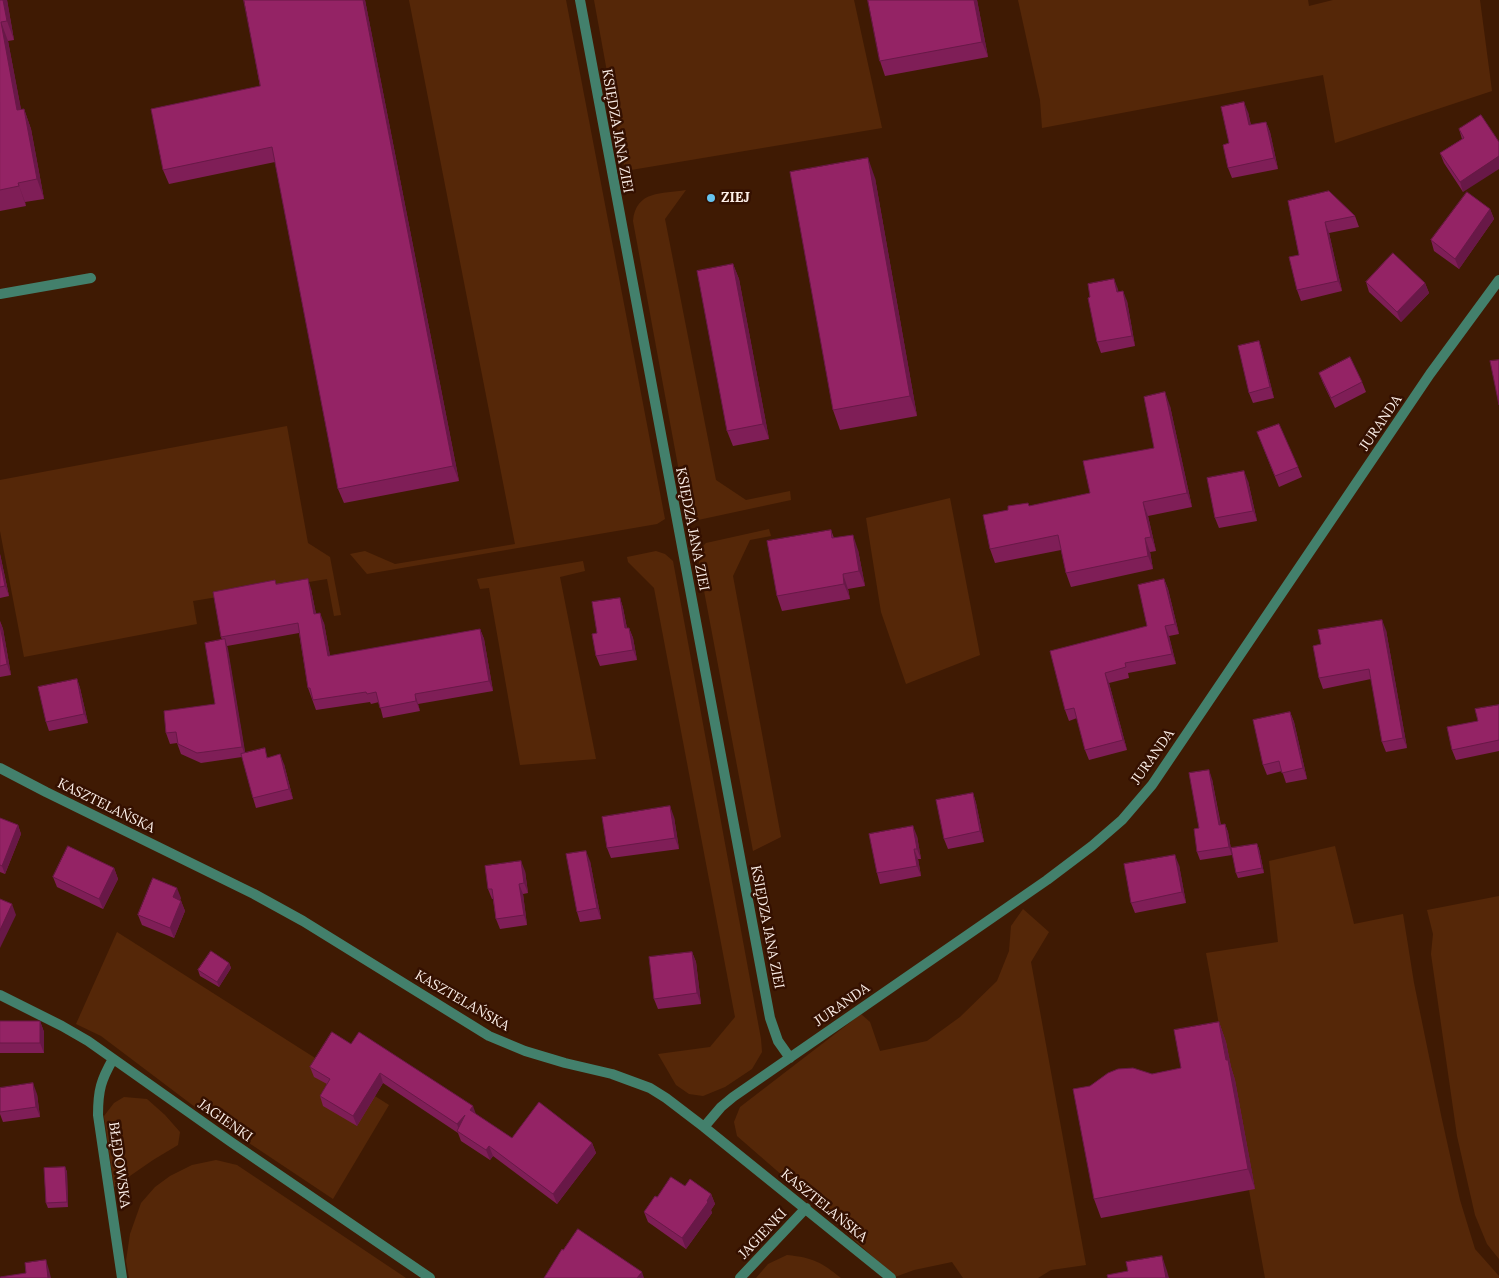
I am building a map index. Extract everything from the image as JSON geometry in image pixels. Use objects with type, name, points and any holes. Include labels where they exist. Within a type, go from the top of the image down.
[{"type":"street","name":"KSIĘDZA JANA ZIEI","points":[[580,0],[770,1018],[778,1041],[790,1058]]},
{"type":"street","points":[[0,294],[91,278]]},
{"type":"street","name":"JURANDA","points":[[704,1127],[721,1107],[734,1097],[1047,880],[1092,846],[1122,820],[1152,785],[1430,374],[1499,280]]},
{"type":"street","name":"KASZTELAŃSKA","points":[[0,768],[254,894],[303,921],[489,1036],[525,1051],[636,1081],[666,1098],[806,1208],[891,1278]]},
{"type":"street","name":"JAGIENKI","points":[[0,995],[88,1041],[261,1163],[430,1278]]},
{"type":"street","name":"BŁĘDOWSKA","points":[[113,1059],[104,1075],[98,1094],[98,1115],[122,1278]]},
{"type":"street","name":"JAGIENKI","points":[[740,1278],[806,1208]]},
{"type":"shaded area","points":[[409,0],[566,0],[665,519],[657,524],[367,574],[350,554],[365,551],[395,564],[515,544]]},
{"type":"shaded area","points":[[594,0],[854,0],[882,128],[625,171]]},
{"type":"shaded area","points":[[1018,0],[1308,0],[1309,6],[1333,0],[1480,0],[1492,91],[1335,143],[1323,75],[1042,128],[1040,100]]},
{"type":"shaded area","points":[[686,190],[665,219],[716,480],[746,500],[790,491],[791,500],[698,520],[687,515],[633,221],[635,211],[645,199],[659,193]]},
{"type":"shaded area","points":[[287,426],[308,543],[330,557],[341,615],[334,616],[327,579],[193,601],[197,624],[24,657],[0,531],[0,480]]},
{"type":"shaded area","points":[[950,498],[980,655],[906,684],[881,612],[866,518]]},
{"type":"shaded area","points":[[769,529],[771,536],[750,540],[733,576],[781,837],[753,851],[699,564],[699,550],[706,543]]},
{"type":"shaded area","points":[[656,551],[665,554],[673,561],[761,1039],[762,1052],[752,1069],[725,1087],[703,1096],[689,1094],[676,1085],[658,1054],[710,1047],[735,1017],[654,588],[628,562],[627,557]]},
{"type":"shaded area","points":[[583,561],[585,571],[560,577],[596,759],[520,765],[489,588],[480,589],[477,579]]},
{"type":"shaded area","points":[[1335,846],[1354,924],[1403,914],[1414,983],[1460,1200],[1475,1249],[1499,1278],[1265,1278],[1206,953],[1278,942],[1269,861]]},
{"type":"shaded area","points":[[1499,896],[1499,1259],[1487,1244],[1475,1215],[1457,1136],[1431,954],[1433,934],[1427,910]]},
{"type":"shaded area","points":[[1023,909],[1049,932],[1031,962],[1086,1265],[1051,1270],[1038,1278],[963,1278],[952,1262],[914,1270],[895,1277],[737,1136],[734,1122],[740,1107],[861,1014],[870,1022],[880,1051],[927,1041],[960,1017],[997,981],[1009,951],[1011,926]]},
{"type":"shaded area","points":[[117,932],[389,1105],[333,1199],[195,1107],[101,1036],[76,1024]]},
{"type":"shaded area","points":[[124,1097],[147,1099],[180,1132],[178,1145],[114,1187],[104,1116],[114,1103]]},
{"type":"shaded area","points":[[216,1160],[237,1165],[406,1278],[129,1278],[126,1261],[130,1234],[141,1203],[155,1187],[170,1176],[192,1165]]},
{"type":"shaded area","points":[[787,1255],[817,1262],[841,1278],[756,1278],[768,1264]]},
{"type":"building","points":[[0,0],[3,0],[7,21],[1,22],[17,110],[24,109],[37,179],[18,183],[19,186],[0,190]]},
{"type":"building","points":[[244,0],[363,0],[453,466],[338,489],[272,147],[163,170],[151,109],[260,86]]},
{"type":"building","points":[[868,0],[974,0],[982,42],[880,61]]},
{"type":"building","points":[[1244,102],[1249,125],[1266,122],[1274,158],[1228,168],[1223,145],[1229,143],[1221,107]]},
{"type":"building","points":[[1481,115],[1499,142],[1499,156],[1460,182],[1440,153],[1464,138],[1459,129]]},
{"type":"building","points":[[868,158],[910,396],[833,410],[790,172]]},
{"type":"building","points":[[1329,191],[1355,216],[1325,222],[1338,281],[1297,290],[1289,257],[1299,255],[1288,201]]},
{"type":"building","points":[[1467,192],[1490,209],[1455,259],[1431,240]]},
{"type":"building","points":[[1393,253],[1425,283],[1397,312],[1366,282]]},
{"type":"building","points":[[733,264],[763,424],[727,431],[697,271]]},
{"type":"building","points":[[1114,279],[1117,292],[1123,291],[1132,336],[1097,342],[1088,298],[1090,297],[1088,284]]},
{"type":"building","points":[[1259,341],[1270,387],[1249,393],[1238,346]]},
{"type":"building","points":[[1350,357],[1362,382],[1331,398],[1319,373]]},
{"type":"building","points":[[1499,360],[1499,405],[1490,361]]},
{"type":"building","points":[[1165,392],[1187,493],[1143,502],[1151,537],[1145,538],[1148,556],[1066,573],[1058,535],[990,549],[983,515],[1008,510],[1008,506],[1028,503],[1029,506],[1090,493],[1083,461],[1154,448],[1144,397]]},
{"type":"building","points":[[1279,424],[1298,467],[1275,476],[1257,432]]},
{"type":"building","points":[[1244,471],[1253,511],[1215,518],[1207,478]]},
{"type":"building","points":[[831,530],[832,538],[853,535],[859,571],[843,574],[844,584],[777,596],[767,541]]},
{"type":"building","points":[[0,561],[5,586],[0,587]]},
{"type":"building","points":[[308,579],[314,614],[320,613],[328,656],[480,629],[489,681],[415,694],[416,701],[380,708],[376,692],[313,700],[310,688],[308,688],[298,623],[221,637],[213,592],[275,580],[276,584]]},
{"type":"building","points":[[1164,579],[1175,624],[1165,626],[1172,654],[1125,663],[1126,667],[1105,673],[1123,740],[1085,750],[1074,708],[1065,710],[1050,651],[1147,626],[1138,585]]},
{"type":"building","points":[[620,598],[625,628],[629,628],[633,650],[596,656],[592,634],[597,633],[592,602]]},
{"type":"building","points":[[1382,620],[1403,738],[1382,742],[1369,669],[1319,678],[1313,646],[1321,644],[1318,630]]},
{"type":"building","points":[[0,625],[7,664],[0,666]]},
{"type":"building","points":[[225,639],[242,747],[197,753],[178,744],[176,732],[166,733],[164,711],[215,704],[205,643]]},
{"type":"building","points":[[77,679],[84,714],[46,722],[38,687]]},
{"type":"building","points":[[1499,705],[1499,740],[1452,750],[1447,727],[1478,721],[1475,709]]},
{"type":"building","points":[[1290,712],[1303,768],[1282,773],[1279,761],[1263,765],[1253,720]]},
{"type":"building","points":[[265,748],[267,758],[280,754],[289,789],[253,798],[241,754]]},
{"type":"building","points":[[1209,770],[1219,825],[1225,824],[1229,847],[1197,852],[1194,829],[1199,828],[1189,773]]},
{"type":"building","points":[[973,793],[980,831],[944,839],[936,800]]},
{"type":"building","points":[[670,806],[675,838],[607,848],[602,817]]},
{"type":"building","points":[[0,818],[18,825],[2,866],[0,865]]},
{"type":"building","points":[[913,826],[917,849],[914,849],[917,866],[877,873],[869,834]]},
{"type":"building","points":[[1257,844],[1262,868],[1236,873],[1231,848]]},
{"type":"building","points":[[68,846],[114,868],[99,899],[53,877]]},
{"type":"building","points":[[586,851],[597,908],[577,912],[566,854]]},
{"type":"building","points":[[1175,855],[1182,892],[1131,903],[1124,864]]},
{"type":"building","points":[[521,861],[524,883],[519,884],[524,915],[496,919],[492,889],[488,889],[485,866]]},
{"type":"building","points":[[153,878],[177,888],[173,897],[181,901],[170,928],[138,915]]},
{"type":"building","points":[[0,899],[12,904],[0,930]]},
{"type":"building","points":[[211,951],[229,963],[217,982],[198,970]]},
{"type":"building","points":[[692,952],[697,993],[654,999],[649,957]]},
{"type":"building","points":[[0,1021],[40,1021],[40,1043],[0,1043]]},
{"type":"building","points":[[1219,1022],[1248,1169],[1094,1199],[1073,1089],[1090,1086],[1108,1073],[1118,1069],[1133,1068],[1152,1074],[1181,1068],[1174,1030]]},
{"type":"building","points":[[332,1032],[351,1044],[359,1032],[473,1106],[470,1110],[512,1138],[539,1102],[592,1143],[553,1194],[489,1146],[486,1150],[457,1131],[465,1115],[457,1124],[380,1073],[353,1116],[320,1096],[330,1079],[310,1067]]},
{"type":"building","points":[[33,1083],[36,1107],[0,1112],[0,1088]]},
{"type":"building","points":[[65,1167],[67,1202],[46,1203],[44,1168]]},
{"type":"building","points":[[671,1177],[685,1186],[690,1179],[711,1194],[708,1202],[682,1238],[644,1212]]},
{"type":"building","points":[[578,1229],[642,1272],[637,1278],[544,1278],[562,1249]]},
{"type":"building","points":[[1162,1256],[1166,1278],[1108,1278],[1107,1275],[1128,1271],[1126,1262]]},
{"type":"building","points":[[46,1260],[48,1278],[0,1278],[26,1273],[25,1263]]},
{"type":"place","name":"ZIEJ","points":[[711,198]]}]
